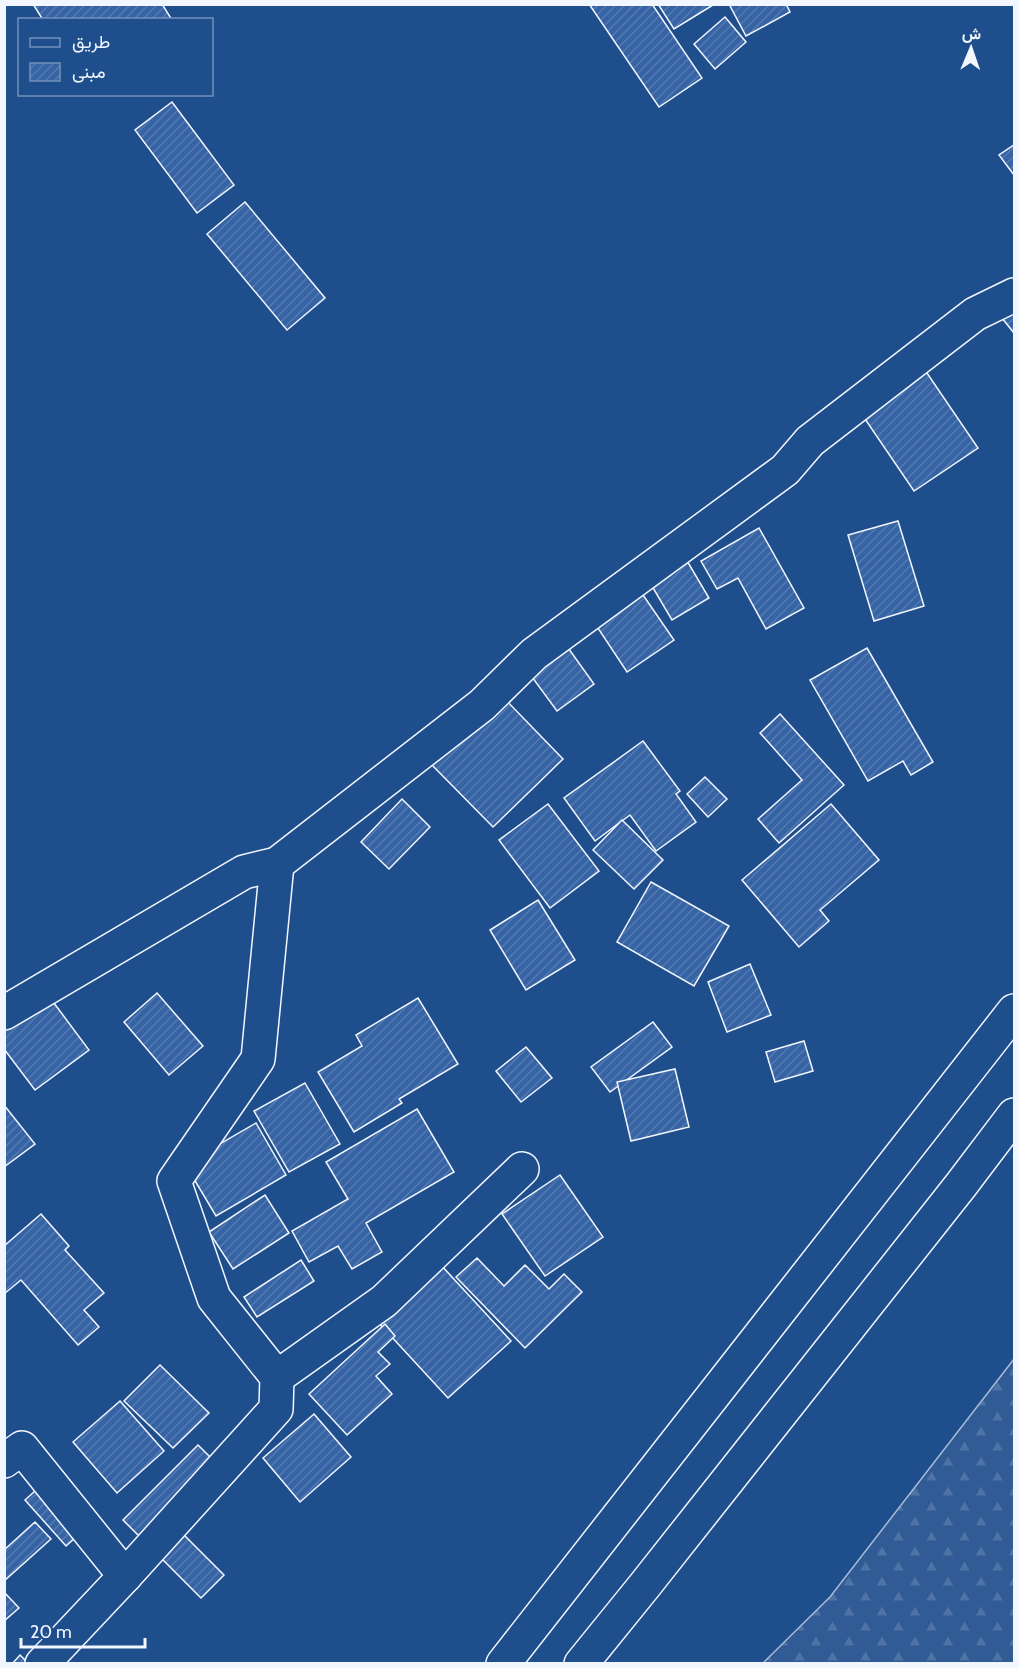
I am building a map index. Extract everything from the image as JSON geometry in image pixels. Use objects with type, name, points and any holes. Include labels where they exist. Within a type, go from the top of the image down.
[{"type":"main road","points":[[4,1013],[244,872],[277,864],[482,705],[534,654],[785,470],[810,441],[975,314],[1014,295]]},
{"type":"main road","points":[[42,1664],[276,1409],[277,1377],[214,1298],[174,1180],[258,1059],[277,864]]},
{"type":"main road","points":[[503,1664],[1014,1011]]},
{"type":"main road","points":[[581,1664],[1014,1115]]},
{"type":"main road","points":[[277,1377],[384,1301],[522,1169]]},
{"type":"main road","points":[[4,1461],[22,1448],[125,1576]]},
{"type":"green space","points":[[1014,1359],[1014,1663],[763,1663],[830,1597]]},
{"type":"building","points":[[33,4],[162,4],[171,18],[42,18]]},
{"type":"building","points":[[589,4],[652,4],[702,78],[659,107]]},
{"type":"building","points":[[658,4],[713,4],[713,5],[674,29]]},
{"type":"building","points":[[729,4],[786,4],[790,12],[746,36]]},
{"type":"building","points":[[725,17],[746,42],[715,69],[694,44]]},
{"type":"building","points":[[172,102],[234,185],[197,213],[135,130]]},
{"type":"building","points":[[1014,145],[1014,175],[999,155]]},
{"type":"building","points":[[245,202],[325,298],[287,330],[207,234]]},
{"type":"building","points":[[1014,300],[1014,333],[998,313]]},
{"type":"building","points":[[912,351],[978,448],[914,491],[848,394]]},
{"type":"building","points":[[898,521],[924,606],[874,621],[848,535]]},
{"type":"building","points":[[759,528],[804,608],[766,629],[738,578],[717,589],[701,561]]},
{"type":"building","points":[[680,549],[709,598],[672,620],[643,571]]},
{"type":"building","points":[[630,576],[674,640],[627,672],[584,607]]},
{"type":"building","points":[[556,631],[594,684],[557,711],[518,658]]},
{"type":"building","points":[[867,648],[933,762],[911,775],[903,761],[868,781],[810,680]]},
{"type":"building","points":[[501,695],[563,759],[493,827],[430,763]]},
{"type":"building","points":[[780,714],[844,785],[779,843],[758,819],[802,780],[760,733]]},
{"type":"building","points":[[643,741],[680,791],[676,794],[696,822],[656,851],[630,815],[595,841],[564,798]]},
{"type":"building","points":[[705,777],[727,799],[708,817],[687,794]]},
{"type":"building","points":[[402,799],[430,827],[389,869],[361,842]]},
{"type":"building","points":[[548,804],[599,871],[550,908],[499,840]]},
{"type":"building","points":[[831,804],[879,860],[820,910],[829,921],[799,947],[742,880]]},
{"type":"building","points":[[622,820],[663,860],[634,889],[593,850]]},
{"type":"building","points":[[651,882],[729,926],[694,986],[617,942]]},
{"type":"building","points":[[538,900],[575,960],[526,990],[490,930]]},
{"type":"building","points":[[750,964],[771,1015],[727,1032],[708,982]]},
{"type":"building","points":[[42,987],[89,1050],[35,1090],[4,1049],[4,1015]]},
{"type":"building","points":[[157,993],[203,1046],[169,1075],[124,1022]]},
{"type":"building","points":[[418,998],[458,1064],[399,1099],[402,1103],[354,1132],[318,1072],[362,1046],[356,1035]]},
{"type":"building","points":[[653,1022],[672,1047],[610,1092],[591,1067]]},
{"type":"building","points":[[804,1041],[813,1071],[775,1082],[766,1052]]},
{"type":"building","points":[[526,1047],[552,1078],[521,1102],[496,1071]]},
{"type":"building","points":[[675,1069],[689,1127],[631,1141],[617,1082]]},
{"type":"building","points":[[305,1083],[340,1144],[289,1172],[254,1111]]},
{"type":"building","points":[[4,1105],[35,1144],[4,1167]]},
{"type":"building","points":[[417,1109],[454,1172],[366,1223],[382,1252],[352,1269],[338,1246],[309,1262],[292,1231],[348,1199],[326,1162]]},
{"type":"building","points":[[256,1123],[286,1175],[216,1216],[185,1164]]},
{"type":"building","points":[[560,1175],[603,1237],[545,1276],[502,1214]]},
{"type":"building","points":[[265,1195],[289,1233],[233,1269],[209,1232]]},
{"type":"building","points":[[41,1214],[69,1246],[65,1250],[104,1293],[84,1310],[99,1327],[78,1345],[21,1280],[4,1294],[4,1246]]},
{"type":"building","points":[[477,1258],[504,1286],[525,1265],[549,1289],[564,1274],[582,1292],[525,1348],[456,1277]]},
{"type":"building","points":[[301,1260],[314,1281],[257,1317],[244,1297]]},
{"type":"building","points":[[440,1264],[511,1341],[448,1398],[377,1321]]},
{"type":"building","points":[[385,1324],[395,1336],[378,1352],[390,1364],[376,1376],[392,1394],[347,1435],[309,1394]]},
{"type":"building","points":[[160,1365],[209,1413],[173,1448],[124,1401]]},
{"type":"building","points":[[120,1401],[164,1451],[117,1493],[73,1442]]},
{"type":"building","points":[[314,1414],[351,1457],[300,1502],[263,1458]]},
{"type":"building","points":[[198,1445],[217,1464],[165,1516],[224,1575],[201,1598],[123,1520]]},
{"type":"building","points":[[44,1483],[85,1529],[66,1546],[25,1500]]},
{"type":"building","points":[[35,1522],[51,1539],[4,1581],[4,1550]]},
{"type":"building","points":[[4,1592],[19,1608],[4,1621]]},
{"type":"building","points":[[20,1655],[29,1664],[12,1664]]}]
